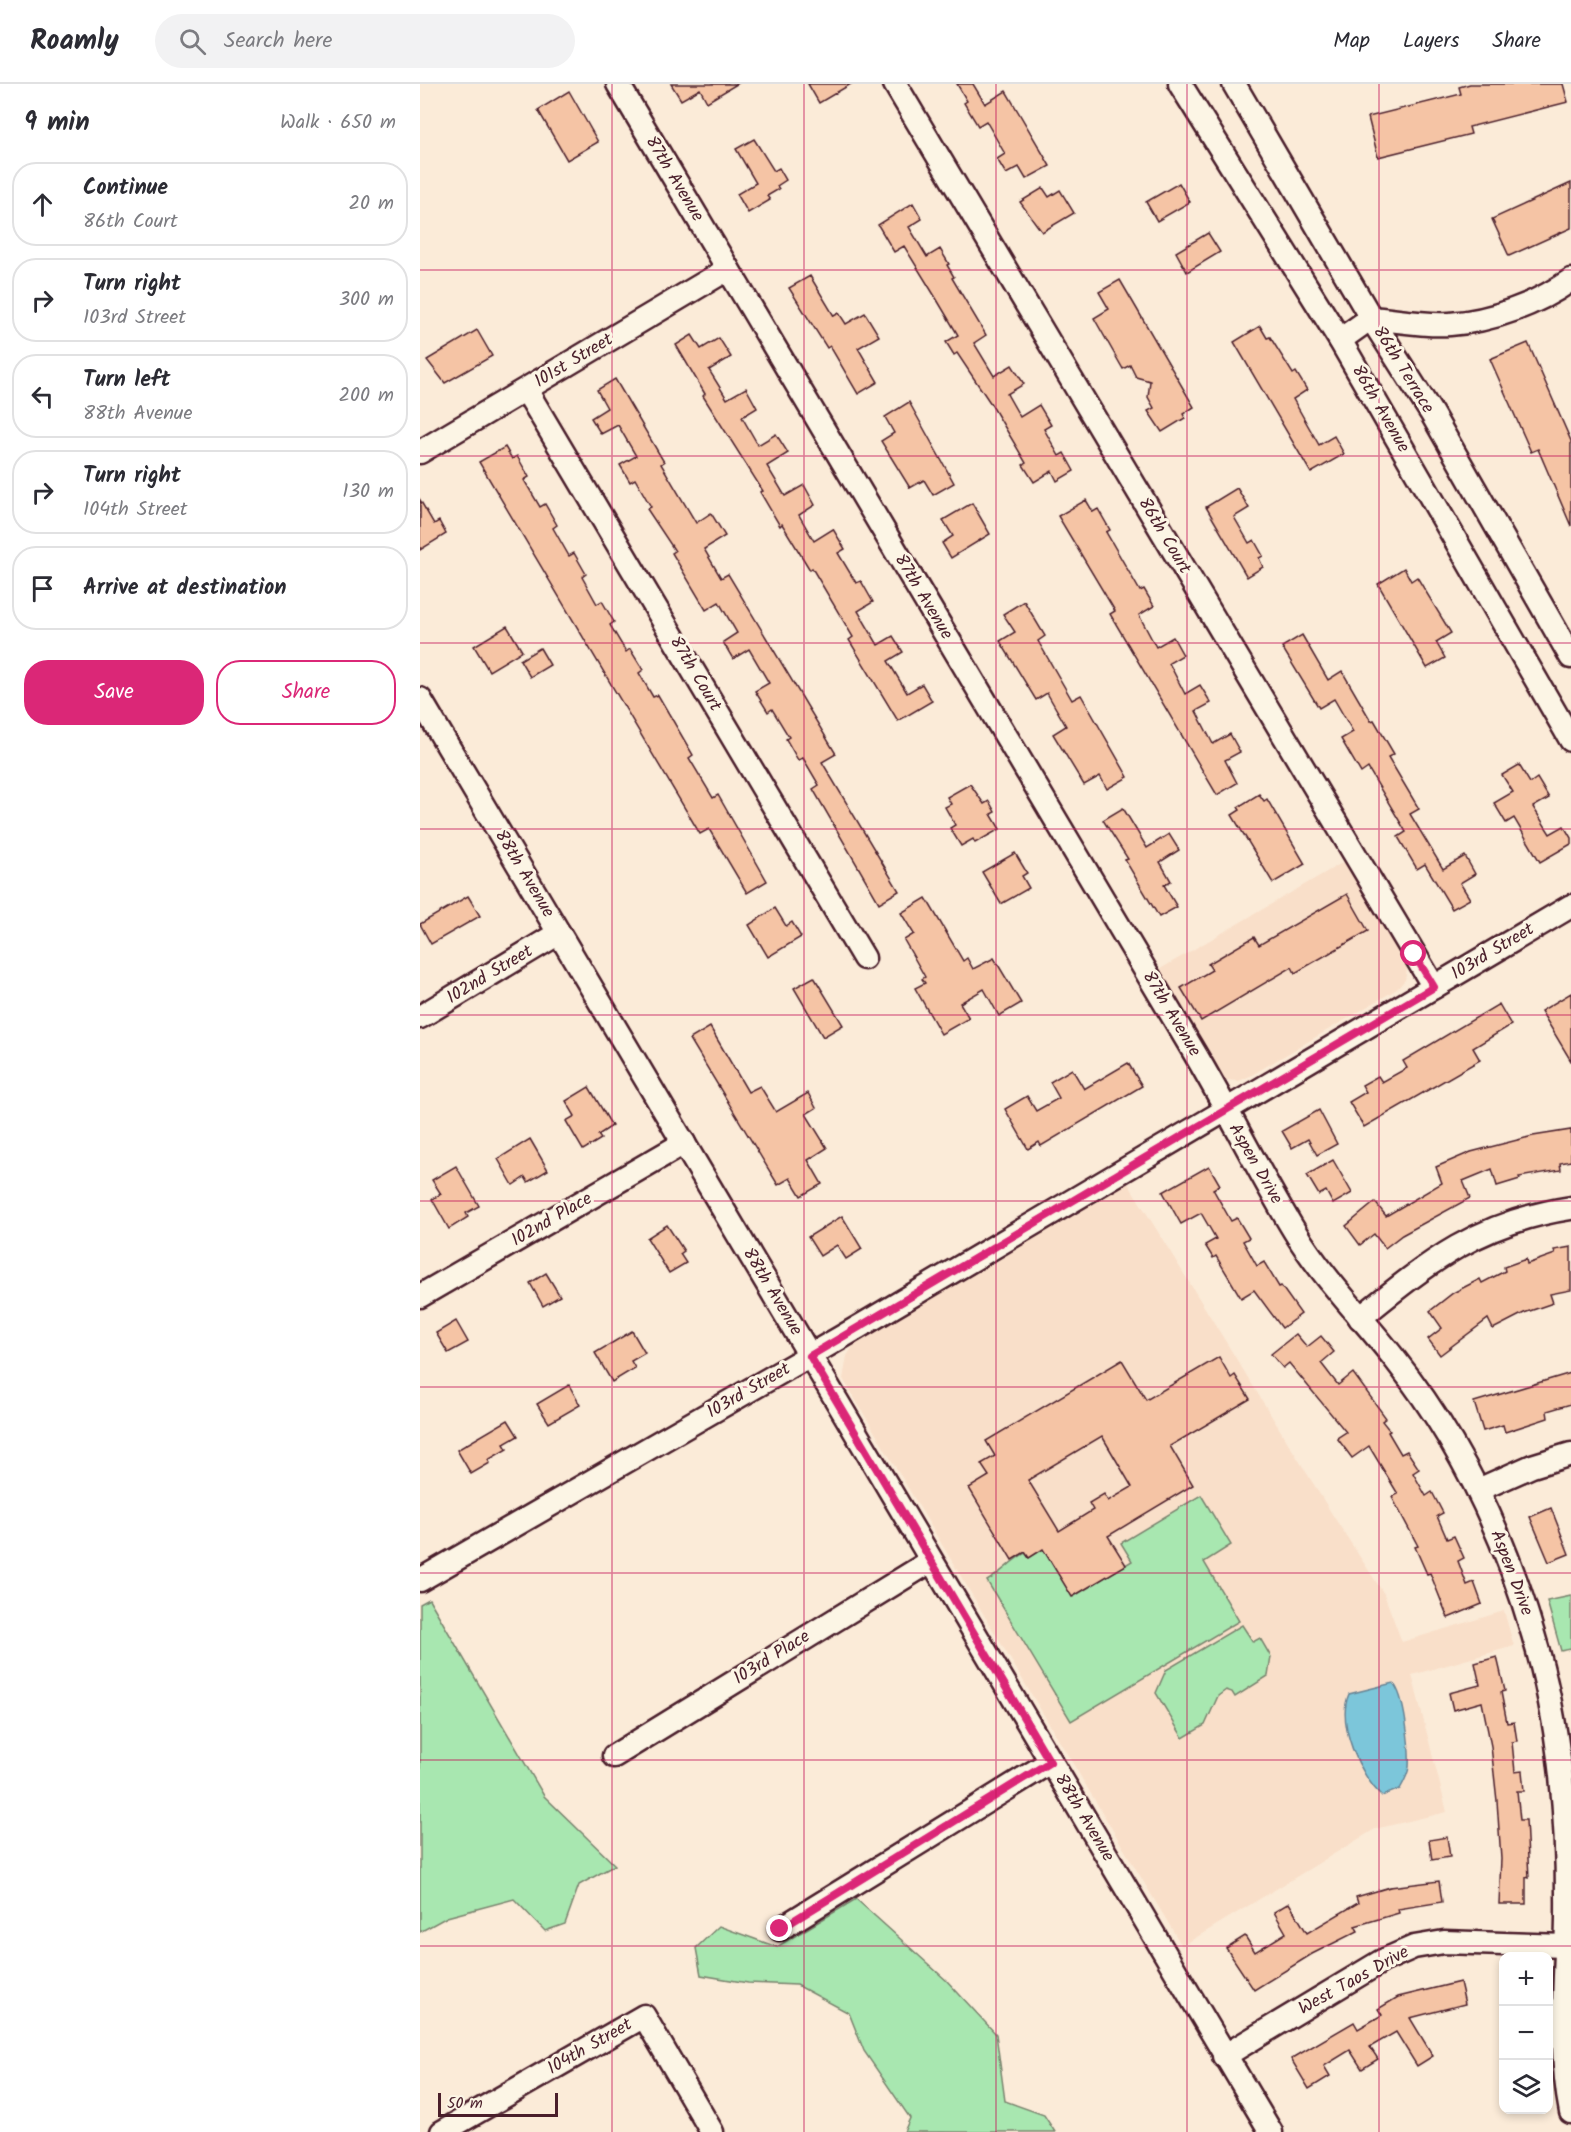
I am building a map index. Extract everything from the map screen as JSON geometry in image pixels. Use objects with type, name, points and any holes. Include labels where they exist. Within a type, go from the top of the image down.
[{"type":"street","name":"87th Avenue","points":[[618,84],[1199,1061],[1225,1111]]},
{"type":"street","name":"86th Court","points":[[895,84],[1434,987]]},
{"type":"street","name":"86th Avenue","points":[[1180,84],[1340,340],[1571,740]]},
{"type":"street","name":"86th Terrace","points":[[1234,84],[1371,318],[1432,414],[1571,657]]},
{"type":"street","name":"101st Street","points":[[420,452],[728,269]]},
{"type":"street","points":[[1340,340],[1371,318],[1449,324],[1500,315],[1554,292],[1571,280]]},
{"type":"street","name":"87th Court","points":[[526,390],[864,958]]},
{"type":"street","name":"88th Avenue","points":[[420,699],[429,734],[559,933],[1270,2132]]},
{"type":"street","name":"103rd Street","points":[[420,1580],[810,1356],[1571,906]]},
{"type":"street","name":"102nd Street","points":[[420,1017],[559,933]]},
{"type":"street","name":"Aspen Drive","points":[[1225,1111],[1308,1253],[1423,1397],[1478,1490],[1521,1597],[1546,1685],[1562,1770],[1567,1823],[1566,1946],[1562,2042],[1564,2078],[1571,2112]]},
{"type":"street","name":"102nd Place","points":[[420,1296],[684,1143]]},
{"type":"street","points":[[1360,1318],[1448,1250],[1497,1226],[1571,1208]]},
{"type":"street","points":[[1478,1490],[1532,1466],[1571,1454]]},
{"type":"street","name":"103rd Place","points":[[614,1756],[931,1561]]},
{"type":"street","points":[[780,1929],[1050,1762]]},
{"type":"street","name":"West Taos Drive","points":[[1224,2056],[1382,1961],[1414,1947],[1444,1942],[1566,1946]]},
{"type":"street","name":"104th Street","points":[[442,2132],[644,2016],[712,2132]]},
{"type":"shaded area","points":[[1347,860],[1404,956],[1407,969],[1405,980],[1397,989],[1250,1076],[1239,1081],[1225,1080],[1214,1071],[1155,972]]},
{"type":"shaded area","points":[[1126,1180],[1332,1514],[1384,1594],[1402,1642],[1504,1611],[1514,1646],[1412,1675],[1447,1812],[1375,1829],[1182,1946],[843,1379],[847,1356],[854,1345],[896,1315]]},
{"type":"green space","points":[[1201,1495],[1231,1545],[1204,1562],[1239,1621],[1071,1721],[987,1581],[1025,1553],[1029,1558],[1043,1549],[1073,1597],[1132,1561],[1121,1543]]},
{"type":"green space","points":[[1571,1596],[1571,1649],[1561,1651],[1547,1601]]},
{"type":"green space","points":[[429,1599],[544,1796],[615,1865],[579,1885],[565,1924],[545,1931],[514,1899],[447,1917],[420,1932],[420,1604]]},
{"type":"green space","points":[[1242,1625],[1253,1642],[1260,1638],[1271,1657],[1268,1676],[1235,1697],[1232,1692],[1226,1690],[1218,1696],[1205,1725],[1183,1738],[1156,1693],[1166,1670]]},
{"type":"green space","points":[[856,1899],[947,1981],[996,2034],[1005,2101],[1044,2115],[1055,2132],[904,2132],[910,2118],[864,2051],[849,2013],[797,1985],[748,1983],[701,1975],[696,1948],[719,1926],[777,1947]]},
{"type":"water","points":[[1393,1683],[1404,1710],[1409,1767],[1400,1789],[1382,1796],[1366,1776],[1352,1748],[1348,1734],[1346,1706],[1349,1694]]},
{"type":"building","points":[[671,84],[737,84],[707,102],[700,89],[681,100]]},
{"type":"building","points":[[808,84],[851,84],[819,103]]},
{"type":"building","points":[[957,84],[973,84],[985,104],[1006,91],[1050,166],[1026,179],[1019,167],[1006,174],[997,159],[1005,154],[986,121],[978,126],[964,103],[967,101]]},
{"type":"building","points":[[1470,84],[1563,84],[1568,102],[1469,127],[1471,134],[1378,157],[1368,117],[1461,94],[1459,87]]},
{"type":"building","points":[[569,91],[598,142],[567,160],[538,110]]},
{"type":"building","points":[[754,139],[774,171],[779,168],[786,180],[777,186],[779,189],[767,196],[770,200],[748,213],[737,194],[756,183],[736,149]]},
{"type":"building","points":[[1179,183],[1190,202],[1157,221],[1146,202]]},
{"type":"building","points":[[1571,183],[1571,228],[1509,256],[1492,219]]},
{"type":"building","points":[[1043,188],[1049,197],[1060,190],[1074,213],[1042,232],[1020,202]]},
{"type":"building","points":[[913,203],[922,219],[909,227],[927,257],[940,249],[949,264],[947,265],[954,277],[952,278],[986,335],[974,343],[994,376],[1012,365],[1024,384],[1007,394],[1020,417],[1039,405],[1051,425],[1044,429],[1059,456],[1064,453],[1074,471],[1057,481],[1052,471],[1034,482],[1023,465],[1026,463],[991,404],[957,353],[954,355],[946,342],[958,335],[936,298],[904,246],[894,252],[878,225]]},
{"type":"building","points":[[1208,233],[1220,252],[1187,272],[1176,252]]},
{"type":"building","points":[[810,276],[834,316],[839,313],[846,324],[865,313],[879,336],[858,348],[878,382],[858,394],[830,346],[827,348],[789,288]]},
{"type":"building","points":[[1120,280],[1194,407],[1183,414],[1185,418],[1162,432],[1148,411],[1154,408],[1148,397],[1150,381],[1136,377],[1130,365],[1123,369],[1094,318],[1109,309],[1099,292]]},
{"type":"building","points":[[1260,326],[1267,338],[1270,337],[1293,374],[1296,372],[1307,390],[1293,399],[1319,445],[1334,436],[1344,454],[1311,473],[1234,342]]},
{"type":"building","points":[[477,330],[492,356],[445,383],[427,360]]},
{"type":"building","points":[[692,335],[701,349],[719,338],[731,357],[709,370],[727,399],[746,388],[757,408],[742,417],[758,445],[776,434],[788,453],[767,466],[785,496],[804,485],[815,505],[799,515],[814,541],[833,529],[845,549],[838,553],[856,583],[861,581],[873,602],[858,611],[878,645],[893,636],[903,652],[888,661],[907,693],[922,684],[932,701],[898,721],[849,640],[853,637],[812,568],[810,570],[782,524],[780,526],[760,492],[763,491],[703,396],[705,394],[676,345]]},
{"type":"building","points":[[1528,343],[1571,441],[1571,526],[1538,449],[1531,452],[1490,359]]},
{"type":"building","points":[[615,379],[664,462],[661,464],[696,523],[711,513],[725,536],[704,549],[721,578],[728,574],[836,754],[822,762],[899,891],[879,903],[813,789],[819,785],[803,758],[798,760],[786,739],[789,737],[772,709],[768,712],[755,691],[769,683],[749,649],[733,659],[723,642],[737,633],[719,602],[706,610],[672,553],[675,551],[647,509],[651,507],[635,479],[630,482],[620,465],[636,456],[618,425],[601,434],[591,418],[607,408],[597,390]]},
{"type":"building","points":[[909,402],[954,483],[933,495],[924,480],[910,488],[881,441],[894,433],[885,417]]},
{"type":"building","points":[[505,447],[512,459],[517,456],[529,477],[524,480],[540,507],[545,504],[557,525],[553,528],[569,556],[574,553],[586,574],[582,577],[597,604],[602,601],[614,622],[610,625],[626,652],[630,649],[643,670],[639,673],[653,697],[658,695],[693,755],[689,758],[713,798],[718,795],[767,881],[747,893],[709,829],[700,834],[479,462]]},
{"type":"building","points":[[1237,488],[1249,508],[1234,517],[1249,543],[1254,540],[1263,556],[1259,558],[1263,567],[1247,577],[1206,507]]},
{"type":"building","points":[[420,500],[434,524],[439,521],[446,534],[420,550]]},
{"type":"building","points":[[1086,500],[1093,512],[1098,509],[1110,530],[1106,532],[1140,591],[1144,589],[1154,606],[1139,615],[1156,647],[1173,637],[1183,655],[1169,663],[1185,694],[1200,685],[1211,703],[1196,711],[1213,744],[1230,734],[1240,752],[1225,760],[1237,783],[1217,795],[1110,614],[1115,611],[1058,516]]},
{"type":"building","points":[[972,503],[990,534],[951,558],[942,543],[953,536],[943,520]]},
{"type":"building","points":[[1404,568],[1411,581],[1417,577],[1451,633],[1436,642],[1445,658],[1427,668],[1378,584]]},
{"type":"building","points":[[1024,601],[1045,636],[1038,641],[1072,700],[1081,695],[1128,777],[1107,789],[1100,776],[1084,785],[1053,734],[1066,726],[1047,693],[1036,700],[1000,641],[1015,632],[1003,614]]},
{"type":"building","points":[[507,626],[522,651],[489,671],[474,646]]},
{"type":"building","points":[[1302,635],[1328,680],[1342,671],[1371,721],[1374,720],[1394,754],[1388,757],[1419,809],[1410,814],[1443,869],[1465,856],[1475,874],[1460,883],[1470,899],[1452,909],[1425,864],[1417,869],[1398,837],[1406,832],[1368,768],[1361,773],[1341,739],[1353,732],[1334,699],[1319,708],[1282,647]]},
{"type":"building","points":[[540,648],[550,665],[530,677],[520,660]]},
{"type":"building","points":[[1519,765],[1530,783],[1537,778],[1549,798],[1533,807],[1550,834],[1564,826],[1571,838],[1571,844],[1540,862],[1514,818],[1506,823],[1494,803],[1513,792],[1502,775]]},
{"type":"building","points":[[970,784],[984,804],[989,801],[995,812],[991,814],[1000,829],[975,843],[973,839],[961,846],[950,828],[955,825],[945,807],[951,804],[947,797]]},
{"type":"building","points":[[1259,794],[1264,801],[1267,799],[1305,864],[1273,883],[1232,815],[1240,810],[1238,807]]},
{"type":"building","points":[[1123,808],[1147,848],[1169,834],[1179,850],[1160,862],[1171,881],[1164,885],[1177,907],[1159,917],[1125,860],[1128,859],[1103,820]]},
{"type":"building","points":[[1015,853],[1027,873],[1022,876],[1029,888],[1001,904],[982,872]]},
{"type":"building","points":[[1347,894],[1368,931],[1295,973],[1292,967],[1201,1021],[1181,988],[1212,970],[1208,964],[1254,937],[1259,945]]},
{"type":"building","points":[[468,896],[480,916],[431,944],[420,924]]},
{"type":"building","points":[[926,898],[963,961],[967,958],[973,969],[994,958],[1021,1003],[999,1016],[984,989],[960,1003],[969,1018],[941,1034],[915,988],[925,983],[922,979],[925,977],[904,940],[914,934],[901,913]]},
{"type":"building","points":[[775,908],[786,926],[792,922],[801,937],[768,957],[749,925]]},
{"type":"building","points":[[814,977],[843,1025],[823,1037],[794,988]]},
{"type":"building","points":[[1571,993],[1571,1061],[1541,1011]]},
{"type":"building","points":[[1499,1004],[1511,1025],[1473,1048],[1480,1060],[1364,1127],[1349,1102],[1366,1092],[1362,1085],[1378,1076],[1382,1082],[1407,1068],[1403,1061]]},
{"type":"building","points":[[710,1027],[748,1092],[760,1086],[776,1112],[808,1093],[816,1108],[806,1114],[827,1148],[808,1160],[822,1184],[801,1196],[790,1178],[778,1185],[690,1039]]},
{"type":"building","points":[[1128,1063],[1142,1086],[1041,1146],[1039,1142],[1028,1149],[1005,1109],[1027,1096],[1036,1111],[1059,1098],[1050,1082],[1072,1069],[1084,1089]]},
{"type":"building","points":[[589,1087],[612,1126],[598,1135],[601,1139],[583,1150],[566,1121],[575,1116],[566,1101]]},
{"type":"building","points":[[1319,1110],[1337,1144],[1317,1155],[1308,1139],[1292,1148],[1282,1131]]},
{"type":"building","points":[[1571,1130],[1571,1161],[1560,1163],[1561,1170],[1519,1177],[1520,1179],[1497,1186],[1492,1169],[1463,1181],[1470,1198],[1402,1235],[1385,1248],[1374,1234],[1360,1245],[1346,1226],[1375,1202],[1386,1216],[1442,1183],[1436,1167],[1471,1152],[1533,1136]]},
{"type":"building","points":[[530,1139],[548,1170],[528,1182],[525,1177],[513,1185],[498,1159]]},
{"type":"building","points":[[1333,1160],[1352,1193],[1333,1204],[1326,1191],[1319,1195],[1307,1175]]},
{"type":"building","points":[[456,1166],[479,1206],[466,1213],[468,1217],[449,1229],[432,1199],[441,1194],[432,1180]]},
{"type":"building","points":[[1209,1166],[1220,1185],[1213,1189],[1231,1221],[1237,1218],[1249,1238],[1243,1241],[1257,1266],[1264,1262],[1279,1287],[1281,1286],[1301,1314],[1282,1328],[1254,1290],[1241,1298],[1216,1256],[1213,1258],[1205,1245],[1216,1239],[1201,1213],[1181,1224],[1163,1192]]},
{"type":"building","points":[[842,1216],[862,1249],[846,1259],[837,1245],[820,1256],[808,1237]]},
{"type":"building","points":[[667,1225],[684,1251],[680,1254],[686,1263],[669,1273],[647,1238]]},
{"type":"building","points":[[1571,1247],[1571,1290],[1550,1294],[1553,1303],[1524,1313],[1493,1329],[1488,1319],[1440,1355],[1428,1339],[1442,1328],[1430,1311],[1453,1293],[1480,1279],[1482,1283],[1505,1271],[1504,1267],[1526,1259],[1527,1264],[1555,1254],[1554,1250]]},
{"type":"building","points":[[546,1273],[560,1296],[543,1306],[530,1283]]},
{"type":"building","points":[[456,1321],[468,1342],[448,1353],[436,1333]]},
{"type":"building","points":[[632,1331],[645,1353],[631,1361],[635,1368],[612,1382],[595,1353]]},
{"type":"building","points":[[1296,1334],[1307,1347],[1321,1336],[1334,1352],[1321,1363],[1338,1385],[1353,1373],[1386,1418],[1382,1421],[1390,1431],[1388,1432],[1401,1454],[1407,1451],[1419,1469],[1413,1473],[1426,1496],[1432,1492],[1443,1513],[1437,1516],[1447,1539],[1454,1536],[1464,1558],[1458,1561],[1467,1585],[1474,1582],[1482,1604],[1448,1618],[1430,1573],[1427,1574],[1415,1547],[1418,1546],[1392,1497],[1398,1494],[1369,1446],[1352,1458],[1337,1438],[1346,1432],[1289,1363],[1283,1368],[1271,1354]]},
{"type":"building","points":[[1219,1357],[1231,1378],[1235,1375],[1250,1399],[1170,1446],[1193,1485],[1108,1536],[1126,1565],[1072,1597],[1043,1549],[1029,1558],[1025,1552],[1012,1560],[969,1488],[989,1476],[981,1464],[995,1456],[986,1441],[1122,1360],[1146,1400]],"holes":[[[1102,1436],[1132,1487],[1108,1501],[1104,1494],[1089,1503],[1093,1510],[1059,1531],[1028,1480]]]},
{"type":"building","points":[[1571,1373],[1571,1404],[1547,1411],[1548,1418],[1505,1432],[1503,1425],[1483,1431],[1474,1402]]},
{"type":"building","points":[[569,1385],[580,1405],[549,1423],[537,1404]]},
{"type":"building","points":[[508,1420],[518,1436],[504,1444],[507,1449],[488,1460],[490,1463],[471,1474],[457,1450]]},
{"type":"building","points":[[1551,1508],[1569,1554],[1549,1562],[1530,1517]]},
{"type":"building","points":[[1497,1657],[1505,1691],[1501,1692],[1507,1723],[1514,1722],[1517,1741],[1512,1742],[1515,1772],[1522,1771],[1524,1791],[1517,1791],[1520,1820],[1526,1820],[1529,1878],[1526,1877],[1526,1904],[1499,1904],[1501,1859],[1497,1801],[1491,1746],[1482,1702],[1453,1710],[1449,1693],[1480,1685],[1475,1663]]},
{"type":"building","points":[[1447,1837],[1450,1857],[1432,1860],[1429,1840]]},
{"type":"building","points":[[1439,1881],[1442,1902],[1398,1909],[1399,1913],[1355,1926],[1358,1931],[1312,1954],[1254,1990],[1226,1948],[1245,1936],[1255,1952],[1286,1933],[1274,1912],[1289,1903],[1307,1933],[1358,1903],[1356,1897],[1390,1887]]},
{"type":"building","points":[[1460,1982],[1465,2004],[1410,2018],[1433,2056],[1417,2066],[1396,2032],[1370,2047],[1378,2059],[1362,2069],[1350,2050],[1324,2066],[1330,2076],[1309,2089],[1291,2059],[1354,2022],[1358,2029],[1382,2015],[1378,2009],[1398,1997]]},
{"type":"route","points":[[780,1929],[1050,1762],[810,1356],[1434,987],[1414,954]]}]
